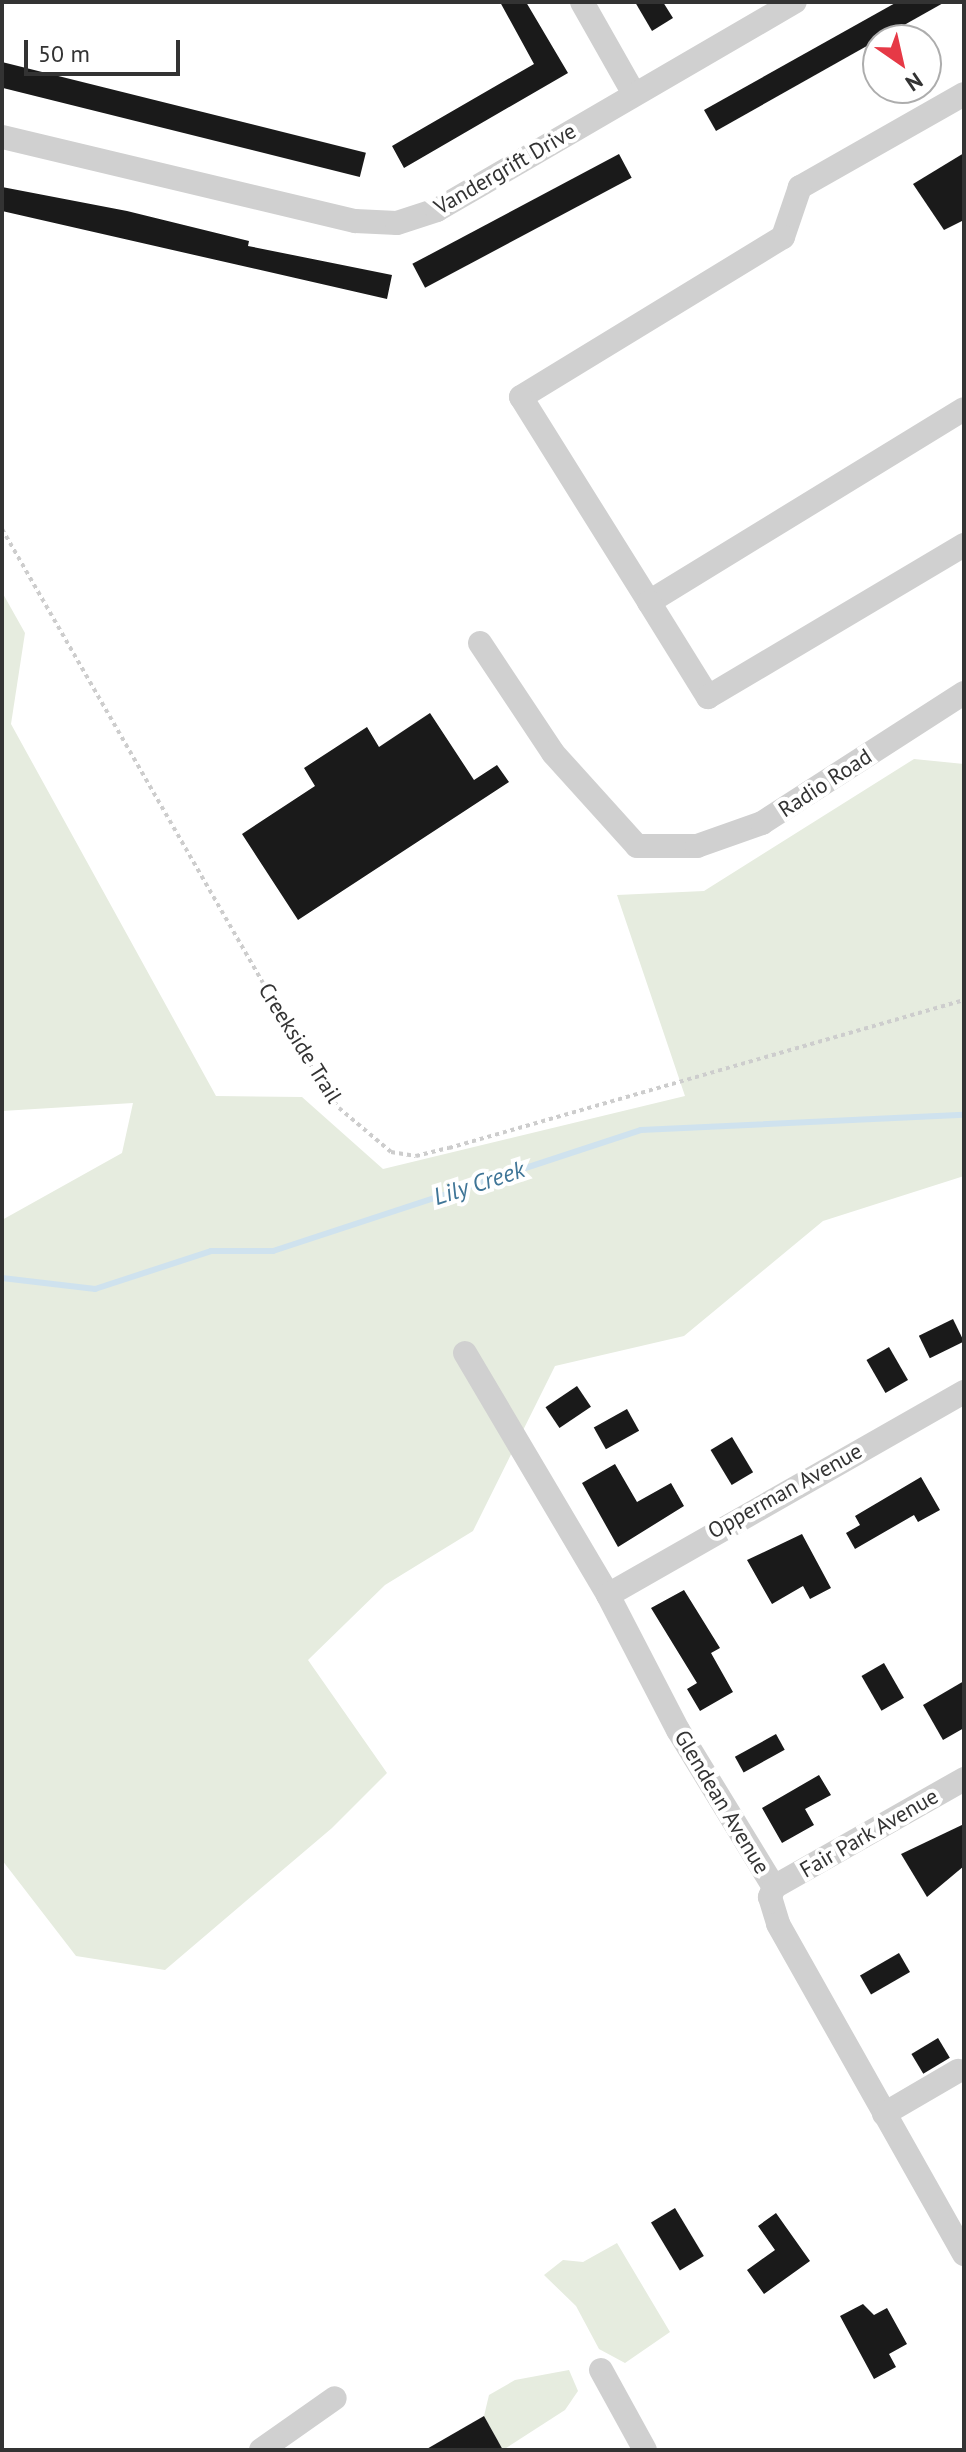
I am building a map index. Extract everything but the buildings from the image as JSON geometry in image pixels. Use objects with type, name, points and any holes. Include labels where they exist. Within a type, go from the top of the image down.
[{"type":"street","points":[[582,2],[634,94]]},
{"type":"street","name":"Vandergrift Drive","points":[[2,137],[355,221],[397,223],[437,210],[795,2]]},
{"type":"street","points":[[964,94],[800,187],[783,237],[521,397],[708,697],[964,545]]},
{"type":"street","points":[[649,602],[964,409]]},
{"type":"street","name":"Radio Road","points":[[480,643],[553,753],[637,846],[677,849],[735,836],[762,823],[964,693]]},
{"type":"street","name":"Glendean Avenue","points":[[465,1353],[608,1595],[678,1730],[774,1887],[770,1897],[778,1924],[964,2254]]},
{"type":"street","name":"Opperman Avenue","points":[[608,1595],[964,1392]]},
{"type":"street","name":"Fair Park Avenue","points":[[774,1887],[964,1779]]},
{"type":"street","points":[[884,2114],[958,2071]]},
{"type":"street","points":[[601,2370],[645,2450]]},
{"type":"street","points":[[261,2450],[335,2398]]},
{"type":"path","name":"Creekside Trail","points":[[2,529],[320,1082],[339,1108],[391,1152],[416,1156],[449,1148],[964,1000]]},
{"type":"shaded area","points":[[2,592],[25,633],[11,724],[216,1096],[302,1097],[383,1169],[685,1096],[617,895],[704,891],[914,759],[964,764],[964,1176],[823,1221],[684,1336],[555,1366],[473,1531],[385,1585],[308,1660],[387,1773],[332,1828],[165,1970],[76,1956],[2,1860],[2,1220],[122,1153],[133,1103],[2,1111]]},
{"type":"shaded area","points":[[617,2243],[670,2332],[625,2363],[599,2349],[576,2306],[544,2275],[563,2260],[583,2262]]},
{"type":"shaded area","points":[[569,2370],[578,2391],[565,2410],[503,2450],[484,2416],[489,2395],[515,2380]]},
{"type":"waterway","name":"Lily Creek","points":[[2,1278],[95,1289],[211,1251],[273,1251],[641,1130],[964,1115]]}]
